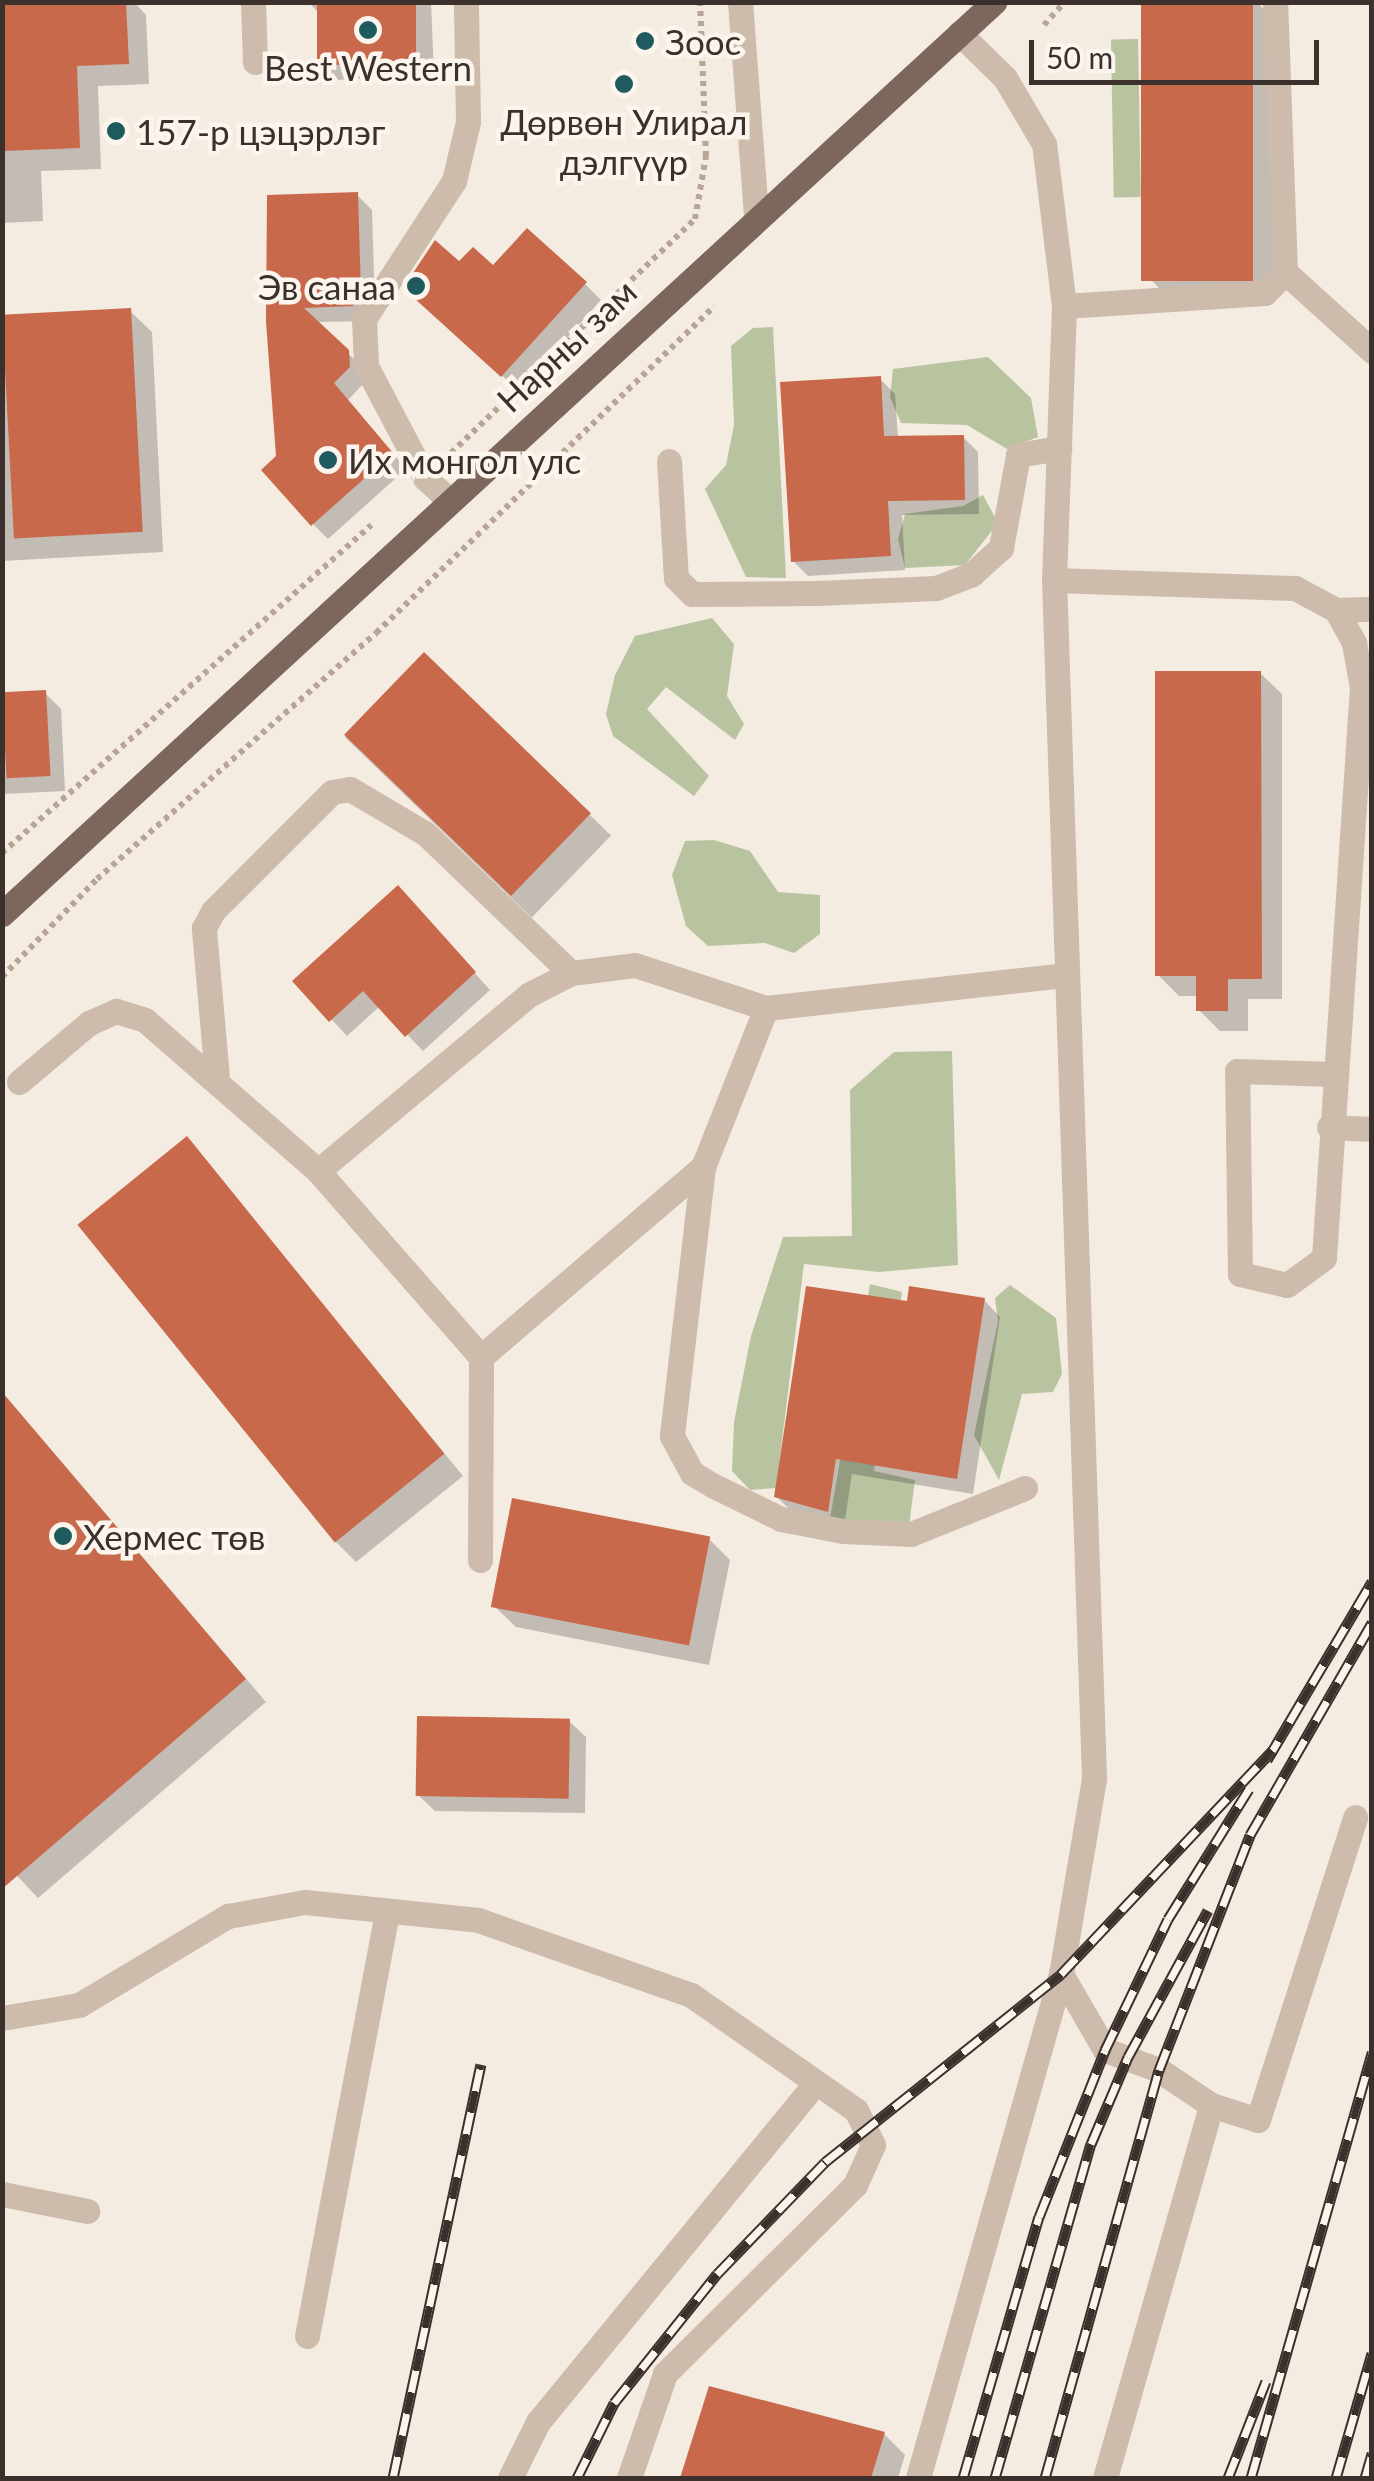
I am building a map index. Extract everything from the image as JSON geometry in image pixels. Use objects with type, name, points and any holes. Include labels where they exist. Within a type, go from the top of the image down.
[{"type":"main road","points":[[959,33],[968,2]]},
{"type":"main road","name":"Нарны зам","points":[[2,914],[994,2]]},
{"type":"street","points":[[253,2],[254,62]]},
{"type":"street","points":[[449,500],[425,478],[366,366],[364,319],[454,182],[468,122],[466,2]]},
{"type":"street","points":[[740,2],[756,217]]},
{"type":"street","points":[[1064,306],[1266,293],[1285,272],[1276,2]]},
{"type":"street","points":[[918,2478],[1061,1974],[1094,1778],[1054,580],[1064,306],[1044,144],[1005,78],[959,33]]},
{"type":"street","points":[[1285,272],[1372,351]]},
{"type":"street","points":[[669,461],[676,578],[692,594],[817,593],[936,588],[972,574],[1001,548],[1018,455],[1059,448]]},
{"type":"street","points":[[1054,580],[1295,588],[1336,610],[1372,609]]},
{"type":"street","points":[[1333,1074],[1236,1070],[1240,1274],[1287,1285],[1324,1258],[1329,1127],[1333,1074],[1362,688],[1354,643],[1336,610]]},
{"type":"street","points":[[217,1078],[204,928],[213,911],[332,792],[350,790],[426,834],[572,973]]},
{"type":"street","points":[[318,1171],[530,994],[572,973],[635,964],[766,1008],[1066,975]]},
{"type":"street","points":[[766,1008],[704,1166],[672,1436],[692,1472],[781,1519],[843,1532],[910,1534],[1025,1488]]},
{"type":"street","points":[[19,1082],[89,1023],[116,1011],[145,1020],[217,1078],[318,1171],[480,1358],[480,1560]]},
{"type":"street","points":[[1329,1127],[1372,1129]]},
{"type":"street","points":[[480,1358],[704,1166]]},
{"type":"street","points":[[1061,1974],[1105,2050],[1159,2070],[1211,2105],[1249,2122],[1264,2112],[1355,1818]]},
{"type":"street","points":[[2,2018],[79,2005],[228,1916],[305,1902],[478,1920],[691,1995],[816,2082],[869,2126],[873,2144],[855,2186],[666,2374],[630,2478]]},
{"type":"street","points":[[307,2336],[387,1911]]},
{"type":"street","points":[[510,2478],[538,2422],[816,2082]]},
{"type":"street","points":[[1105,2478],[1211,2105]]},
{"type":"street","points":[[2,2194],[86,2210]]},
{"type":"path","points":[[1044,25],[1065,2]]},
{"type":"path","points":[[2,977],[97,879],[376,633],[729,293]]},
{"type":"green space","points":[[1111,39],[1138,39],[1141,197],[1114,197]]},
{"type":"green space","points":[[773,327],[786,578],[746,577],[705,489],[726,465],[734,425],[731,346],[753,328]]},
{"type":"green space","points":[[988,357],[1031,398],[1038,437],[1007,449],[967,425],[901,423],[890,397],[893,369]]},
{"type":"green space","points":[[983,495],[998,523],[965,565],[905,568],[898,539],[905,514],[963,506]]},
{"type":"green space","points":[[712,618],[734,644],[727,696],[744,724],[735,740],[666,687],[647,709],[709,776],[694,796],[613,736],[606,714],[615,675],[635,636]]},
{"type":"green space","points":[[714,840],[750,851],[778,892],[820,895],[820,934],[794,953],[765,943],[708,946],[686,926],[672,875],[685,841]]},
{"type":"green space","points":[[952,1051],[958,1265],[879,1272],[804,1264],[776,1488],[750,1490],[732,1471],[734,1422],[751,1336],[783,1237],[852,1236],[850,1090],[894,1052]]},
{"type":"green space","points":[[870,1284],[902,1292],[874,1471],[915,1480],[909,1526],[830,1519]]},
{"type":"green space","points":[[1010,1285],[1056,1318],[1062,1374],[1053,1392],[1022,1394],[999,1480],[974,1435],[998,1321],[995,1298]]},
{"type":"building","points":[[2,2],[126,2],[129,64],[77,66],[80,148],[2,151]]},
{"type":"building","name":"Best Western","points":[[317,2],[416,2],[416,65],[317,65]]},
{"type":"building","points":[[1141,2],[1253,2],[1253,281],[1141,281]]},
{"type":"building","points":[[358,192],[361,294],[353,306],[304,308],[349,350],[350,367],[334,383],[393,453],[311,526],[261,470],[276,456],[266,322],[267,195]]},
{"type":"building","points":[[527,228],[587,282],[501,377],[403,288],[435,240],[459,261],[473,247],[493,265]]},
{"type":"building","points":[[131,308],[143,532],[14,538],[2,315]]},
{"type":"building","points":[[881,376],[884,436],[964,435],[965,500],[888,501],[891,556],[791,562],[780,382]]},
{"type":"building","points":[[424,652],[591,813],[511,896],[344,735]]},
{"type":"building","points":[[1155,671],[1261,671],[1262,979],[1228,979],[1228,1011],[1196,1011],[1196,976],[1155,976]]},
{"type":"building","points":[[46,690],[51,776],[7,778],[2,692]]},
{"type":"building","points":[[398,885],[476,972],[405,1037],[363,991],[329,1022],[292,981]]},
{"type":"building","points":[[187,1136],[444,1454],[335,1543],[77,1225]]},
{"type":"building","points":[[806,1286],[907,1301],[909,1286],[985,1298],[957,1479],[836,1459],[828,1512],[774,1497]]},
{"type":"building","name":"Хермес төв","points":[[2,1392],[246,1679],[2,1889]]},
{"type":"building","points":[[512,1498],[710,1537],[689,1646],[491,1607]]},
{"type":"building","points":[[417,1716],[570,1719],[569,1799],[416,1796]]},
{"type":"building","points":[[709,2386],[885,2432],[871,2478],[680,2478]]},
{"type":"railway","points":[[1267,1760],[1372,1582]]},
{"type":"railway","points":[[1045,2478],[1159,2070],[1250,1835],[1372,1623]]},
{"type":"railway","points":[[577,2478],[614,2403],[717,2274],[825,2162],[1061,1974],[1273,1750]]},
{"type":"railway","points":[[963,2478],[1039,2217],[1105,2050],[1168,1919],[1249,1789]]},
{"type":"railway","points":[[995,2478],[1091,2144],[1128,2057],[1208,1910]]},
{"type":"railway","points":[[1251,2478],[1372,2052]]},
{"type":"railway","points":[[393,2478],[481,2064]]},
{"type":"railway","points":[[1336,2478],[1372,2353]]},
{"type":"railway","points":[[1228,2478],[1266,2381]]},
{"type":"railway","points":[[1365,2478],[1372,2453]]},
{"type":"place","name":"Best Western","points":[[368,30]]},
{"type":"place","name":"Зоос","points":[[645,41]]},
{"type":"place","name":"Дөрвөн Улирал дэлгүүр","points":[[624,84]]},
{"type":"place","name":"157-р цэцэрлэг","points":[[116,131]]},
{"type":"place","name":"Эв санаа","points":[[416,286]]},
{"type":"place","name":"Их монгол улс","points":[[328,460]]},
{"type":"place","name":"Хермес төв","points":[[63,1536]]}]
